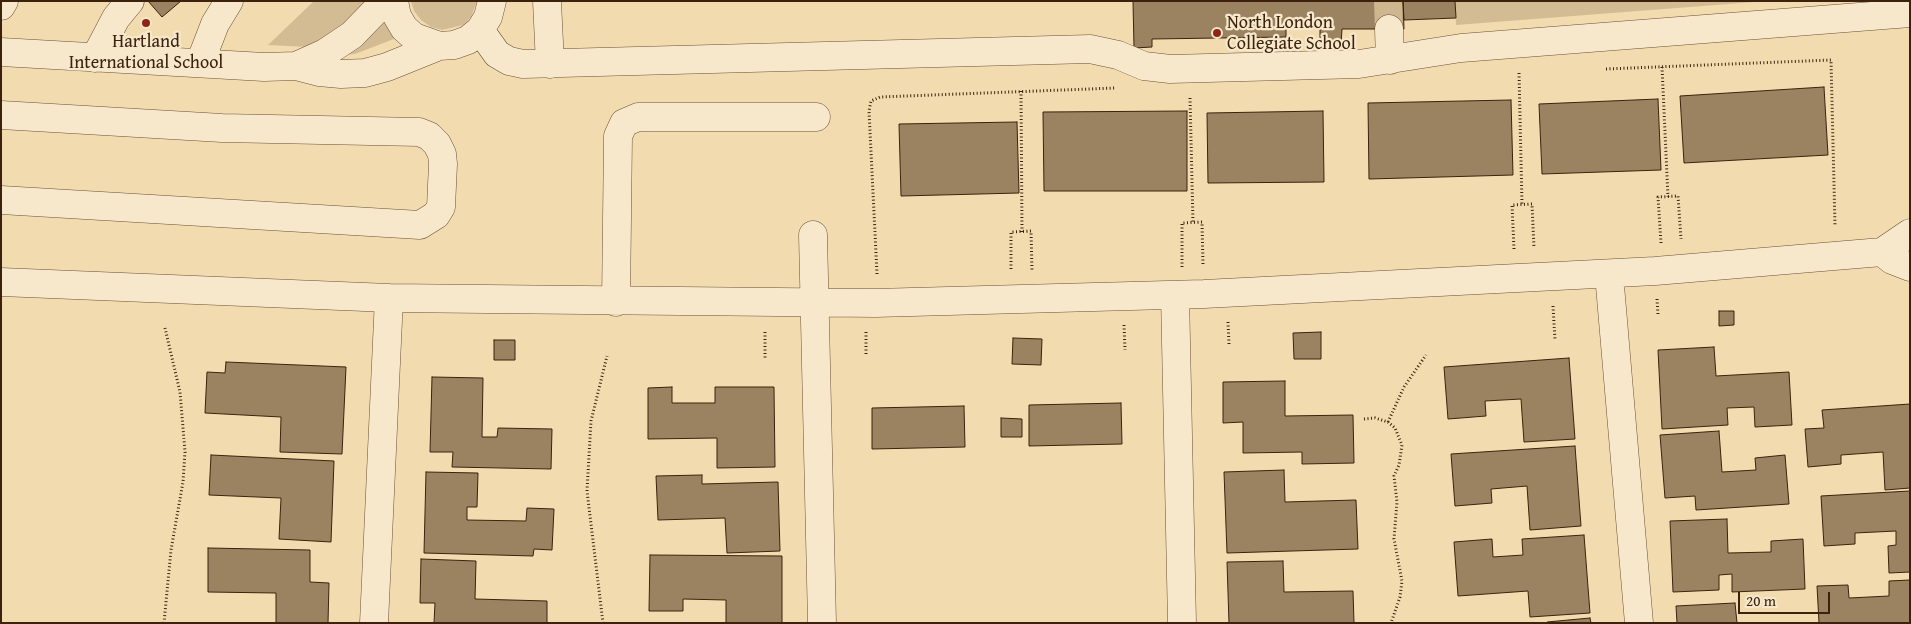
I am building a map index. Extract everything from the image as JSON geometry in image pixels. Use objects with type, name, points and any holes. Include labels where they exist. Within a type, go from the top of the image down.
[{"type":"street","points":[[1,6],[4,1]]},
{"type":"street","points":[[95,58],[116,18],[130,1]]},
{"type":"street","points":[[200,63],[215,24],[229,1]]},
{"type":"street","points":[[296,66],[325,53],[352,35],[375,14],[385,1]]},
{"type":"street","points":[[394,1],[397,16],[409,32],[426,43],[439,46],[454,46],[468,40],[480,30],[488,17],[492,1]]},
{"type":"street","points":[[547,1],[550,64]]},
{"type":"street","points":[[480,30],[496,54],[509,61],[523,64],[1090,49],[1118,55],[1144,66],[1170,70],[1359,64],[1461,48],[1910,13]]},
{"type":"street","points":[[1389,29],[1390,60]]},
{"type":"street","points":[[1,52],[264,67],[296,66],[326,73],[365,72],[387,67],[439,46]]},
{"type":"street","points":[[1,115],[222,128],[418,132],[429,136],[437,144],[442,154],[443,164],[441,207],[436,216],[420,225],[1,200]]},
{"type":"street","points":[[616,302],[618,136],[624,123],[638,118],[816,117]]},
{"type":"street","points":[[1,282],[389,298],[815,304],[1022,300],[1187,295],[1534,278],[1836,257],[1882,252],[1893,242],[1910,233]]},
{"type":"street","points":[[813,235],[822,623]]},
{"type":"street","points":[[1882,252],[1892,260],[1910,266]]},
{"type":"street","points":[[1609,274],[1639,623]]},
{"type":"street","points":[[1182,623],[1187,295]]},
{"type":"street","points":[[374,623],[389,298]]},
{"type":"path","points":[[1605,69],[1831,60],[1836,257]]},
{"type":"path","points":[[1662,67],[1668,197]]},
{"type":"path","points":[[1509,72],[1528,72]]},
{"type":"path","points":[[1519,72],[1522,204]]},
{"type":"path","points":[[875,303],[877,262],[869,111],[871,101],[880,97],[1120,88]]},
{"type":"path","points":[[1021,91],[1022,232]]},
{"type":"path","points":[[1190,95],[1193,223]]},
{"type":"path","points":[[1678,196],[1673,269],[1658,197],[1678,196]]},
{"type":"path","points":[[1534,278],[1532,204],[1512,205],[1534,278],[1555,340]]},
{"type":"path","points":[[1202,222],[1187,295],[1182,223],[1202,222]]},
{"type":"path","points":[[1031,231],[1022,300],[1011,232],[1031,231]]},
{"type":"path","points":[[164,623],[171,550],[183,482],[185,452],[180,392],[165,328]]},
{"type":"path","points":[[1388,422],[1404,387],[1426,355]]},
{"type":"path","points":[[604,623],[587,491],[591,421],[607,356]]},
{"type":"path","points":[[1364,419],[1375,418],[1388,422],[1397,432],[1402,445],[1399,465],[1394,476],[1398,502],[1394,539],[1402,581],[1400,597],[1392,623]]},
{"type":"shaded area","points":[[314,1],[371,1],[345,31],[309,47],[268,45]]},
{"type":"shaded area","points":[[411,1],[477,1],[471,17],[463,25],[442,30],[431,27],[421,20],[414,11]]},
{"type":"shaded area","points":[[1455,1],[1768,1],[1456,25]]},
{"type":"shaded area","points":[[387,18],[399,37],[355,54],[331,56]]},
{"type":"building","points":[[148,1],[181,1],[162,17]]},
{"type":"building","points":[[1133,1],[1403,1],[1404,29],[1342,29],[1341,44],[1320,44],[1320,28],[1299,29],[1298,21],[1286,22],[1286,37],[1152,39],[1152,47],[1134,48]]},
{"type":"building","points":[[1403,1],[1455,1],[1456,18],[1404,20]]},
{"type":"building","points":[[1824,87],[1828,155],[1684,163],[1680,96]]},
{"type":"building","points":[[1658,99],[1661,170],[1542,174],[1539,104]]},
{"type":"building","points":[[1511,100],[1513,175],[1369,179],[1368,103]]},
{"type":"building","points":[[1187,111],[1187,191],[1044,191],[1043,112]]},
{"type":"building","points":[[1323,111],[1324,182],[1208,183],[1207,113]]},
{"type":"building","points":[[1017,122],[1019,193],[901,196],[899,124]]},
{"type":"building","points":[[1719,311],[1734,311],[1734,325],[1719,326]]},
{"type":"building","points":[[1321,332],[1321,359],[1294,359],[1293,333]]},
{"type":"building","points":[[1013,338],[1042,339],[1041,365],[1012,364]]},
{"type":"building","points":[[494,340],[515,340],[515,360],[494,360]]},
{"type":"building","points":[[1714,347],[1716,376],[1789,372],[1792,425],[1755,427],[1754,407],[1727,408],[1728,425],[1662,429],[1658,350]]},
{"type":"building","points":[[1569,358],[1575,439],[1524,442],[1521,399],[1485,401],[1486,416],[1448,419],[1444,367]]},
{"type":"building","points":[[226,362],[346,367],[342,454],[280,452],[281,417],[205,413],[207,372],[225,373]]},
{"type":"building","points":[[432,377],[483,378],[482,437],[497,437],[498,428],[552,429],[551,469],[452,467],[453,452],[430,452]]},
{"type":"building","points":[[1285,381],[1285,416],[1353,415],[1354,463],[1302,464],[1302,452],[1243,453],[1243,422],[1223,423],[1223,382]]},
{"type":"building","points":[[672,387],[672,403],[715,403],[715,387],[774,387],[775,467],[717,468],[717,438],[648,439],[648,388]]},
{"type":"building","points":[[1121,403],[1122,444],[1029,446],[1029,405]]},
{"type":"building","points":[[1910,404],[1910,488],[1885,490],[1883,452],[1841,455],[1841,464],[1808,467],[1805,429],[1824,428],[1822,410]]},
{"type":"building","points":[[964,406],[965,447],[872,449],[872,408]]},
{"type":"building","points":[[1001,418],[1022,419],[1022,437],[1001,437]]},
{"type":"building","points":[[1719,431],[1722,472],[1756,470],[1755,458],[1785,455],[1789,504],[1696,510],[1695,496],[1665,498],[1660,435]]},
{"type":"building","points":[[1575,446],[1581,526],[1530,530],[1527,486],[1491,489],[1492,503],[1455,506],[1451,454]]},
{"type":"building","points":[[211,455],[334,461],[331,542],[279,539],[281,498],[209,495]]},
{"type":"building","points":[[1284,470],[1285,502],[1356,500],[1358,549],[1227,553],[1224,472]]},
{"type":"building","points":[[426,472],[478,473],[477,507],[467,507],[467,520],[526,521],[527,508],[554,509],[552,550],[534,549],[533,556],[424,553]]},
{"type":"building","points":[[702,475],[702,484],[778,482],[780,551],[727,553],[725,518],[658,520],[656,476]]},
{"type":"building","points":[[1910,491],[1910,572],[1889,573],[1888,546],[1896,545],[1896,531],[1855,533],[1855,544],[1824,546],[1821,496]]},
{"type":"building","points":[[1727,519],[1728,553],[1771,552],[1771,541],[1803,539],[1805,589],[1732,592],[1732,574],[1719,575],[1719,590],[1673,592],[1670,521]]},
{"type":"building","points":[[1584,535],[1590,613],[1530,617],[1528,591],[1458,596],[1454,542],[1492,539],[1493,557],[1523,555],[1522,539]]},
{"type":"building","points":[[208,548],[310,550],[310,582],[329,583],[328,623],[276,623],[276,593],[208,592]]},
{"type":"building","points":[[650,555],[782,556],[782,623],[726,623],[726,600],[683,599],[683,611],[649,611]]},
{"type":"building","points":[[421,559],[476,561],[475,599],[547,601],[547,623],[434,623],[435,603],[420,603]]},
{"type":"building","points":[[1283,561],[1284,592],[1353,591],[1354,623],[1229,623],[1227,562]]},
{"type":"building","points":[[1910,580],[1910,623],[1819,623],[1817,586],[1848,585],[1849,598],[1889,596],[1889,581]]},
{"type":"building","points":[[1735,603],[1737,623],[1677,623],[1676,606]]},
{"type":"building","points":[[1590,618],[1591,623],[1547,623],[1547,622]]},
{"type":"tunnel","points":[[1388,1],[1389,29]]},
{"type":"place","name":"Hartland International School","points":[[146,23]]},
{"type":"place","name":"North London Collegiate School","points":[[1217,33]]}]
